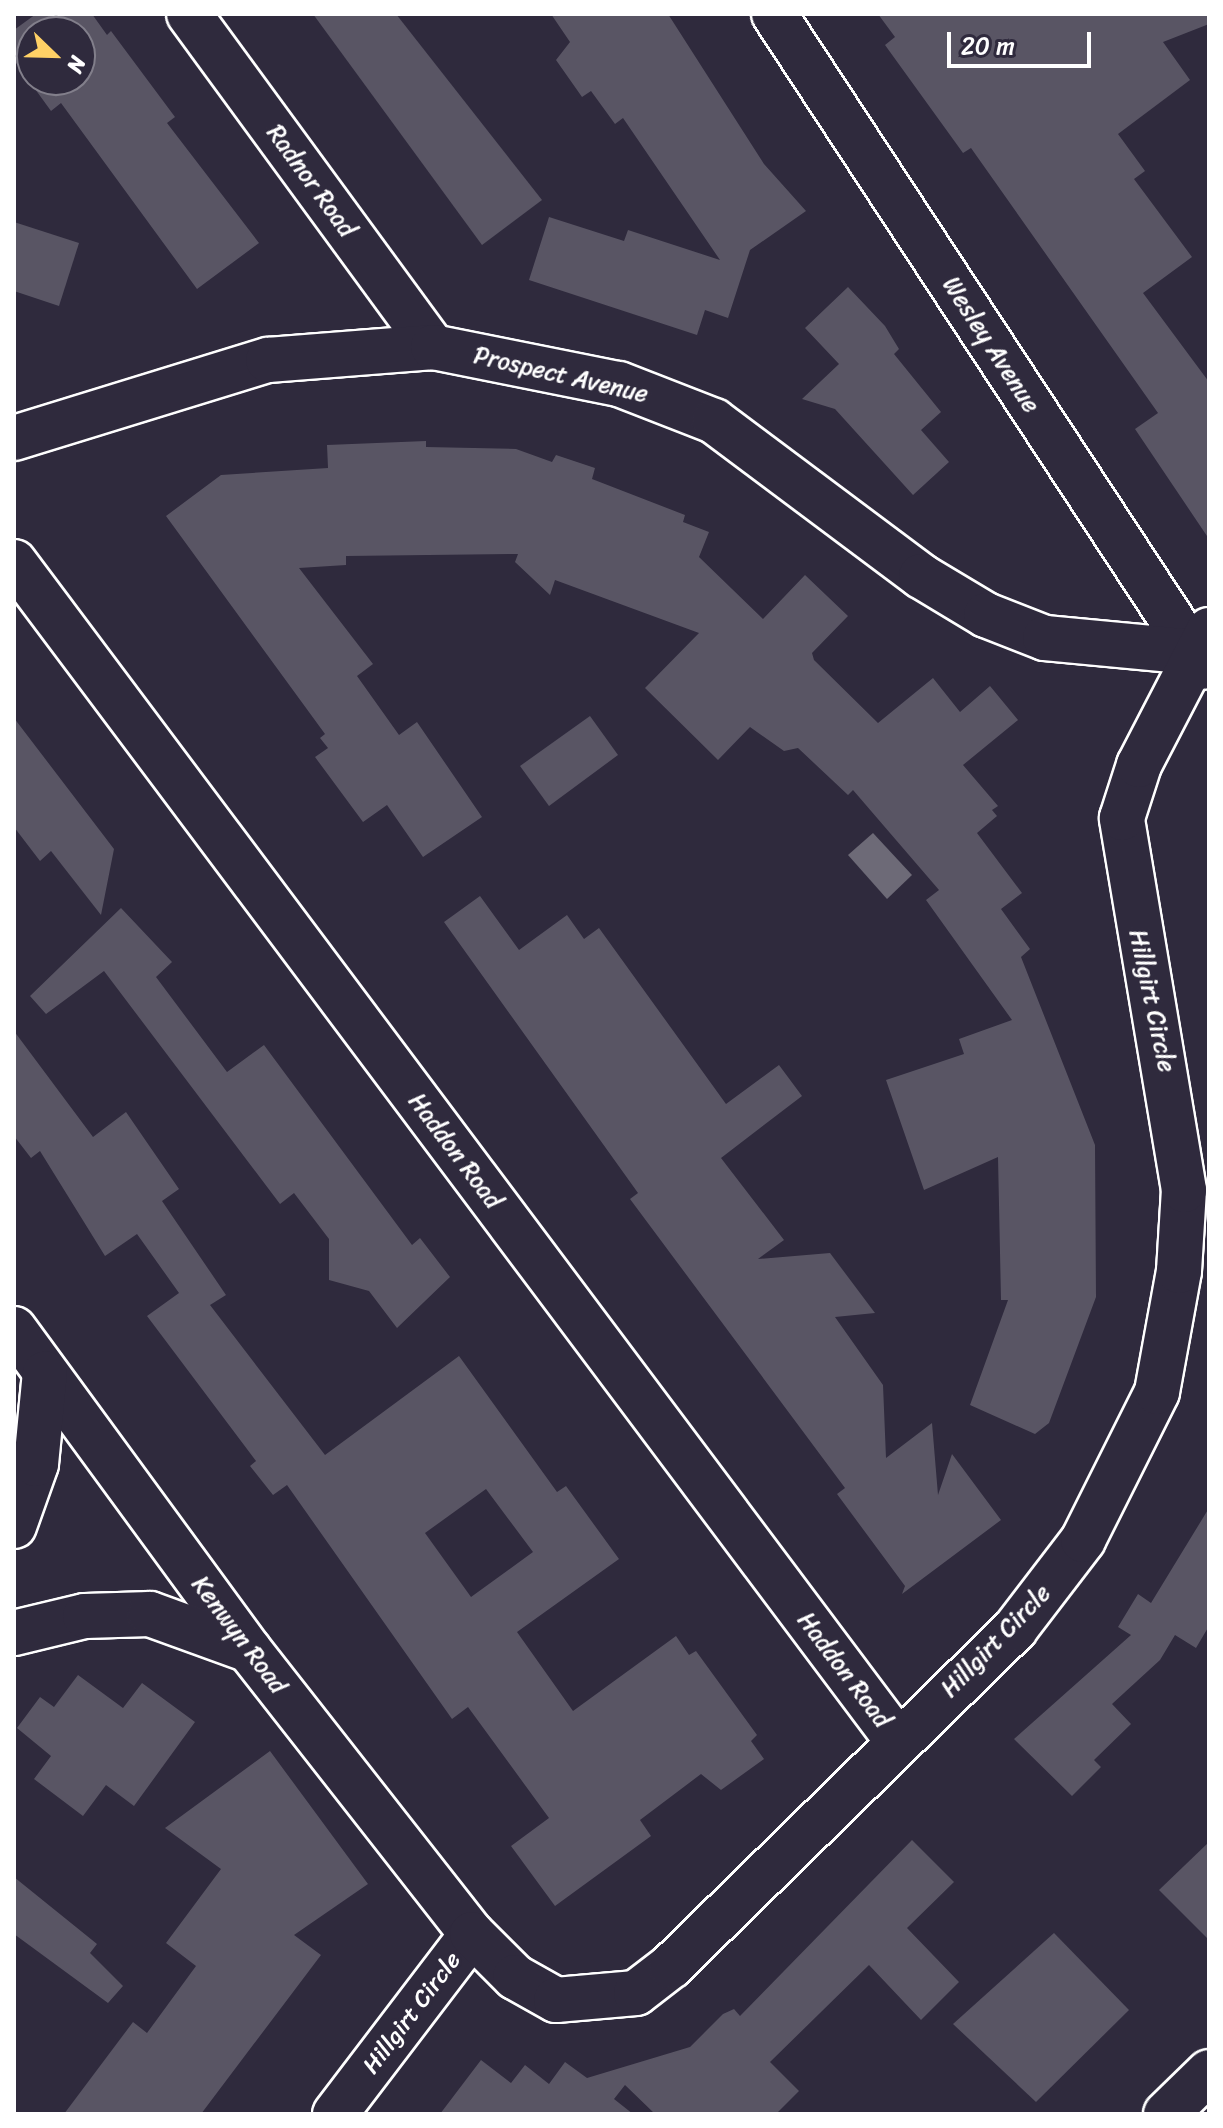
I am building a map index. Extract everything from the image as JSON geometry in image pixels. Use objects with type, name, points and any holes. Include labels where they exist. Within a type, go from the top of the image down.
[{"type":"street","name":"Radnor Road","points":[[189,14],[433,347]]},
{"type":"street","name":"Wesley Avenue","points":[[774,14],[1204,652]]},
{"type":"street","name":"Prospect Avenue","points":[[14,438],[268,360],[433,347],[619,384],[714,421],[921,576],[986,615],[1045,638],[1204,652]]},
{"type":"street","name":"Haddon Road","points":[[14,562],[897,1740]]},
{"type":"street","name":"Hillgirt Circle","points":[[335,2114],[472,1934],[515,1977],[556,2000],[636,1993],[1052,1585],[1157,1392],[1179,1271],[1182,1153],[1125,867],[1122,818],[1128,791],[1204,652]]},
{"type":"street","name":"Kenwyn Road","points":[[14,1329],[249,1650],[472,1934]]},
{"type":"street","points":[[14,1526],[36,1464],[45,1373]]},
{"type":"street","points":[[14,1633],[85,1616],[150,1614],[249,1650]]},
{"type":"street","points":[[1166,2114],[1209,2072]]},
{"type":"shaded area","points":[[873,833],[912,875],[887,899],[848,855]]},
{"type":"building","points":[[36,14],[93,16],[33,16]]},
{"type":"building","points":[[313,14],[396,14],[542,200],[482,245]]},
{"type":"building","points":[[551,14],[668,14],[764,164],[806,211],[750,250],[728,318],[705,310],[697,335],[529,280],[549,217],[624,241],[628,230],[720,260],[623,118],[615,124],[591,91],[582,97],[556,60],[570,42]]},
{"type":"building","points":[[878,14],[1209,14],[1209,24],[1163,42],[1190,80],[1118,134],[1145,171],[1134,179],[1192,257],[1143,293],[1209,382],[1209,539],[1135,429],[1158,413],[971,148],[963,153],[885,45],[895,37]]},
{"type":"building","points":[[96,20],[107,35],[111,31],[175,117],[167,123],[259,243],[197,289],[61,103],[51,111],[40,96],[96,96]]},
{"type":"building","points":[[16,29],[16,63],[14,30]]},
{"type":"building","points":[[14,222],[79,243],[59,306],[14,291]]},
{"type":"building","points":[[848,287],[885,326],[899,349],[894,354],[941,412],[921,430],[949,462],[913,495],[835,409],[802,399],[839,364],[805,328]]},
{"type":"building","points":[[426,441],[426,447],[516,449],[552,462],[556,455],[595,468],[592,479],[685,515],[683,522],[709,532],[699,557],[763,619],[805,575],[848,616],[812,653],[814,660],[878,723],[933,678],[960,712],[990,686],[1018,720],[963,765],[998,806],[992,810],[997,816],[977,833],[1022,893],[1001,909],[1030,949],[1021,957],[1095,1145],[1096,1297],[1049,1423],[1035,1434],[970,1405],[1008,1300],[1001,1300],[998,1157],[924,1190],[886,1080],[964,1054],[959,1039],[1012,1020],[926,900],[939,890],[853,790],[848,795],[798,748],[784,751],[750,727],[718,760],[645,688],[699,633],[555,580],[550,595],[515,562],[518,554],[346,556],[346,565],[299,568],[373,664],[357,676],[399,735],[417,722],[482,817],[423,857],[387,805],[363,822],[315,757],[328,748],[320,738],[325,734],[166,516],[221,475],[328,468],[327,445]]},
{"type":"building","points":[[590,716],[618,755],[549,806],[520,766]]},
{"type":"building","points":[[14,718],[114,849],[101,915],[51,851],[40,861],[14,827]]},
{"type":"building","points":[[480,896],[519,950],[567,915],[584,939],[599,928],[726,1104],[779,1065],[802,1096],[721,1158],[784,1240],[758,1259],[830,1253],[875,1313],[835,1317],[883,1385],[886,1458],[932,1423],[938,1495],[952,1454],[1001,1520],[902,1594],[905,1586],[837,1494],[845,1488],[630,1199],[638,1193],[444,922]]},
{"type":"building","points":[[121,908],[172,962],[156,977],[227,1072],[264,1045],[412,1245],[420,1238],[450,1277],[397,1328],[369,1291],[329,1280],[329,1239],[294,1193],[280,1204],[104,971],[46,1014],[30,996]]},
{"type":"building","points":[[14,1031],[93,1137],[126,1112],[179,1189],[162,1201],[226,1295],[210,1305],[325,1455],[459,1356],[557,1492],[566,1486],[619,1559],[517,1632],[573,1711],[676,1636],[689,1655],[696,1651],[757,1735],[751,1741],[764,1759],[721,1790],[701,1774],[640,1820],[651,1836],[555,1906],[511,1846],[549,1818],[468,1707],[452,1719],[287,1485],[273,1495],[250,1466],[256,1461],[147,1316],[179,1293],[137,1234],[105,1256],[40,1151],[31,1158],[14,1136]],"holes":[[[486,1489],[533,1552],[471,1597],[425,1533]]]},
{"type":"building","points":[[1209,1508],[1209,1626],[1196,1648],[1175,1635],[1160,1660],[1112,1704],[1131,1724],[1094,1760],[1101,1767],[1072,1796],[1014,1739],[1131,1635],[1118,1627],[1138,1594],[1151,1603]]},
{"type":"building","points":[[78,1675],[123,1708],[142,1683],[195,1722],[134,1806],[106,1785],[83,1816],[34,1779],[51,1756],[17,1728],[40,1697],[54,1707]]},
{"type":"building","points":[[270,1751],[368,1884],[294,1935],[321,1955],[201,2114],[64,2114],[133,2022],[147,2033],[196,1966],[166,1943],[221,1869],[165,1828]]},
{"type":"building","points":[[912,1840],[954,1882],[907,1928],[959,1982],[921,2020],[869,1965],[770,2062],[799,2091],[776,2114],[655,2114],[625,2085],[614,2099],[633,2114],[440,2114],[481,2060],[511,2083],[525,2065],[549,2084],[565,2062],[587,2078],[690,2047],[723,2014],[734,2009],[740,2016]]},
{"type":"building","points":[[1209,1842],[1209,1940],[1159,1890]]},
{"type":"building","points":[[14,1877],[97,1944],[90,1953],[123,1986],[108,2003],[14,1934]]},
{"type":"building","points":[[1054,1933],[1129,2010],[1036,2102],[953,2024]]}]
